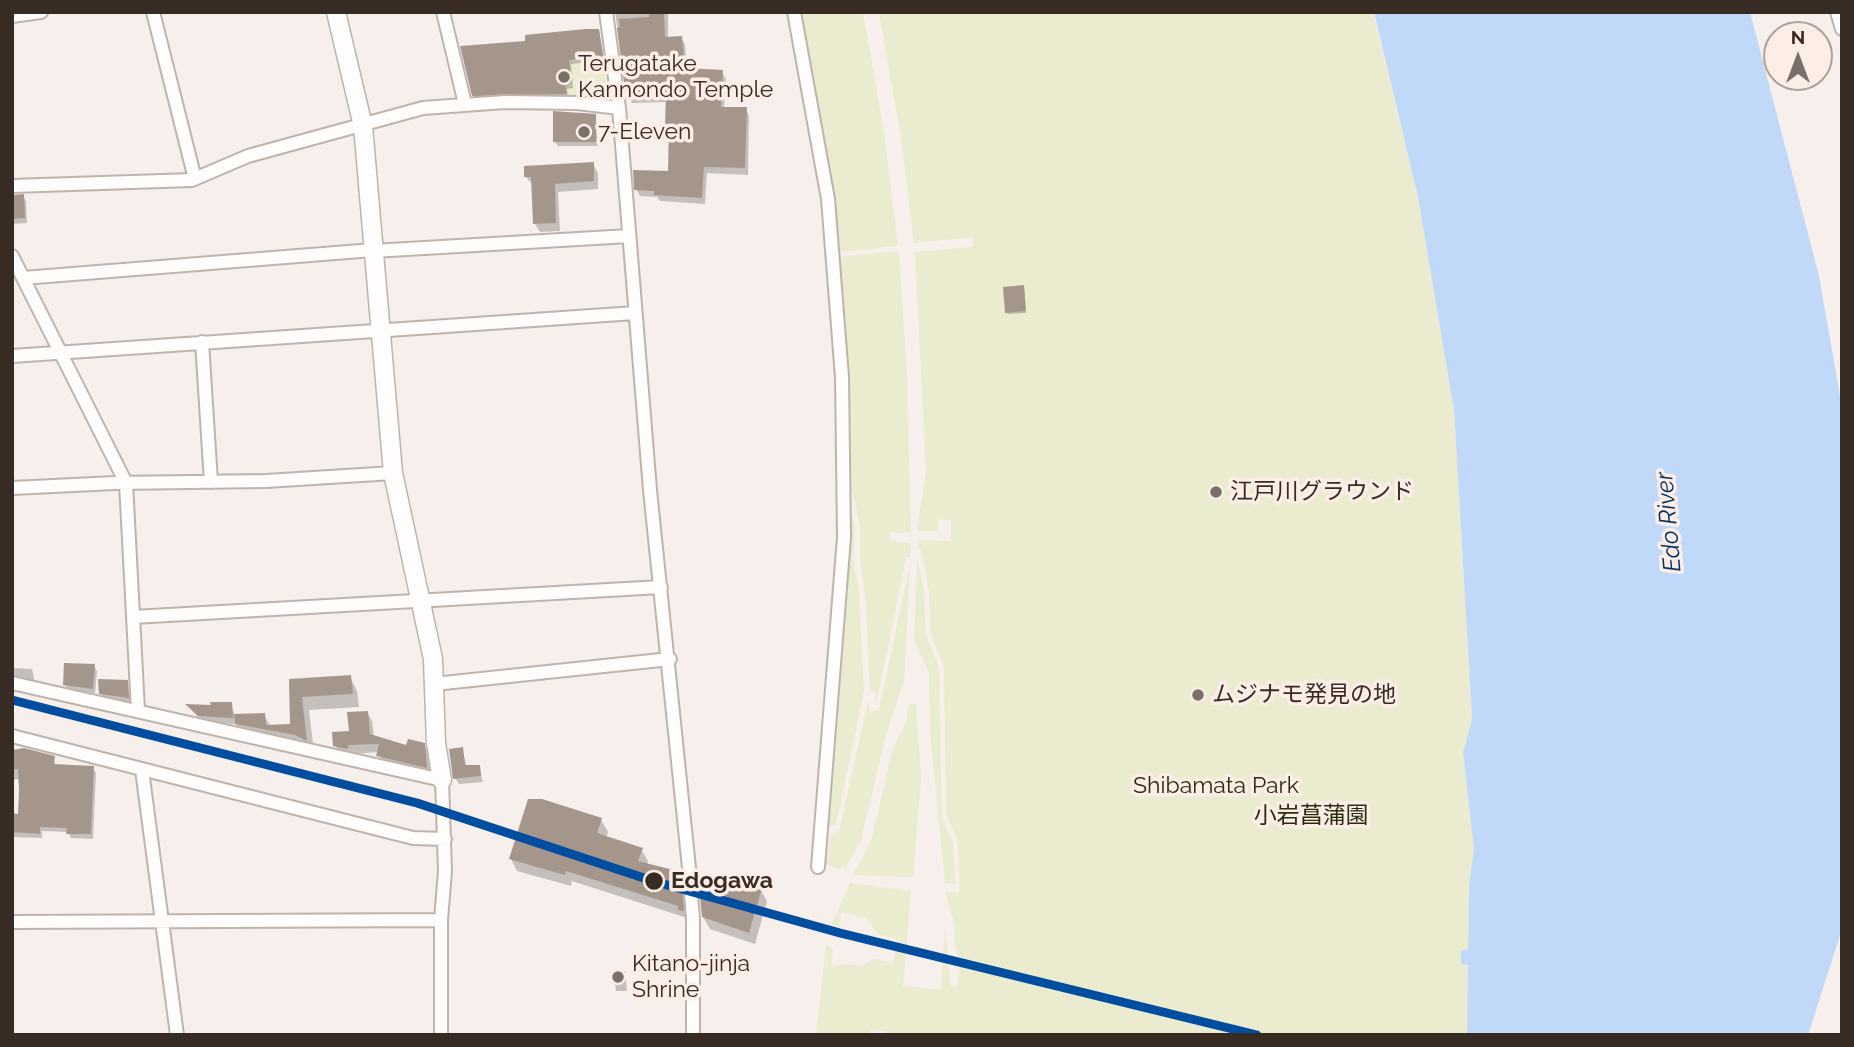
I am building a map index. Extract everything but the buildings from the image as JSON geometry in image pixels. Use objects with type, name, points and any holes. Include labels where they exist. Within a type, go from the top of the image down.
[{"type":"street","points":[[12,16],[41,12]]},
{"type":"street","points":[[153,12],[195,179]]},
{"type":"street","points":[[336,12],[363,126],[393,473],[433,659],[436,743],[442,780],[445,839],[441,920],[441,1035]]},
{"type":"street","points":[[443,12],[465,104]]},
{"type":"street","points":[[606,12],[619,108],[635,313],[693,919],[692,1035]]},
{"type":"street","points":[[794,12],[828,199],[842,377],[844,537],[818,867]]},
{"type":"street","points":[[1837,12],[1842,29]]},
{"type":"street","points":[[12,186],[195,179],[248,156],[423,108],[465,104],[577,103],[619,108]]},
{"type":"street","points":[[23,278],[373,250],[629,236]]},
{"type":"street","points":[[12,256],[126,483],[138,711]]},
{"type":"street","points":[[12,356],[635,313]]},
{"type":"street","points":[[202,342],[211,482]]},
{"type":"street","points":[[12,488],[393,473]]},
{"type":"street","points":[[133,617],[661,587]]},
{"type":"street","points":[[434,684],[670,659]]},
{"type":"street","points":[[12,683],[442,780]]},
{"type":"street","points":[[12,736],[413,838],[445,839]]},
{"type":"street","points":[[142,770],[177,1035]]},
{"type":"street","points":[[12,922],[441,920]]},
{"type":"green space","points":[[799,12],[863,12],[884,132],[898,246],[839,252],[827,164]]},
{"type":"green space","name":"Shibamata Park","points":[[879,12],[1373,12],[1418,197],[1454,410],[1472,718],[1463,753],[1474,849],[1469,885],[1468,951],[1462,950],[1468,965],[1467,1035],[886,1035],[886,1031],[871,1030],[870,1035],[816,1035],[826,945],[833,948],[831,968],[846,964],[861,966],[871,962],[872,958],[892,963],[898,940],[878,934],[866,918],[842,912],[838,926],[831,925],[850,883],[911,891],[903,986],[941,990],[945,928],[951,986],[957,987],[960,966],[954,940],[955,926],[945,892],[959,893],[960,883],[957,839],[946,814],[944,667],[930,631],[929,590],[921,549],[917,549],[919,540],[951,541],[951,520],[938,519],[938,531],[917,531],[926,471],[915,252],[973,247],[973,237],[914,243],[901,137]]},
{"type":"green space","points":[[603,59],[608,100],[557,98],[553,62]]},
{"type":"green space","points":[[899,251],[907,376],[911,533],[891,532],[890,541],[911,543],[876,706],[875,691],[870,691],[860,527],[853,493],[848,483],[844,319],[839,257]]},
{"type":"green space","points":[[848,495],[855,530],[853,559],[859,592],[864,691],[836,824],[827,828]]},
{"type":"green space","points":[[917,556],[924,592],[926,635],[939,668],[942,818],[953,843],[955,884],[945,883],[930,733],[929,673],[914,640]]},
{"type":"green space","points":[[910,565],[904,680],[885,739],[861,840],[845,869],[841,867],[840,870],[826,864],[831,835],[839,832],[868,701],[870,712],[879,710]]},
{"type":"green space","points":[[909,704],[916,704],[921,778],[913,877],[853,875],[871,841],[893,748],[906,722]]},
{"type":"water","name":"Edo River","points":[[1374,12],[1750,12],[1763,62],[1763,91],[1771,91],[1819,276],[1842,407],[1842,929],[1808,1035],[1467,1035],[1468,965],[1461,964],[1461,950],[1468,950],[1469,885],[1474,849],[1463,753],[1472,718],[1454,410],[1418,197]]},
{"type":"transit line","points":[[12,700],[417,803],[653,881],[840,933],[1257,1035]]},
{"type":"place","name":"Terugatake Kannondo Temple","points":[[564,77]]},
{"type":"place","name":"7-Eleven","points":[[584,132]]},
{"type":"place","name":"江戸川グラウンド","points":[[1216,492]]},
{"type":"place","name":"ムジナモ発見の地","points":[[1198,695]]},
{"type":"place","name":"Edogawa","points":[[654,881]]},
{"type":"place","name":"Kitano-jinja Shrine","points":[[618,977]]},
{"type":"park label","name":"小岩菖蒲園","points":[[1311,816]]}]
